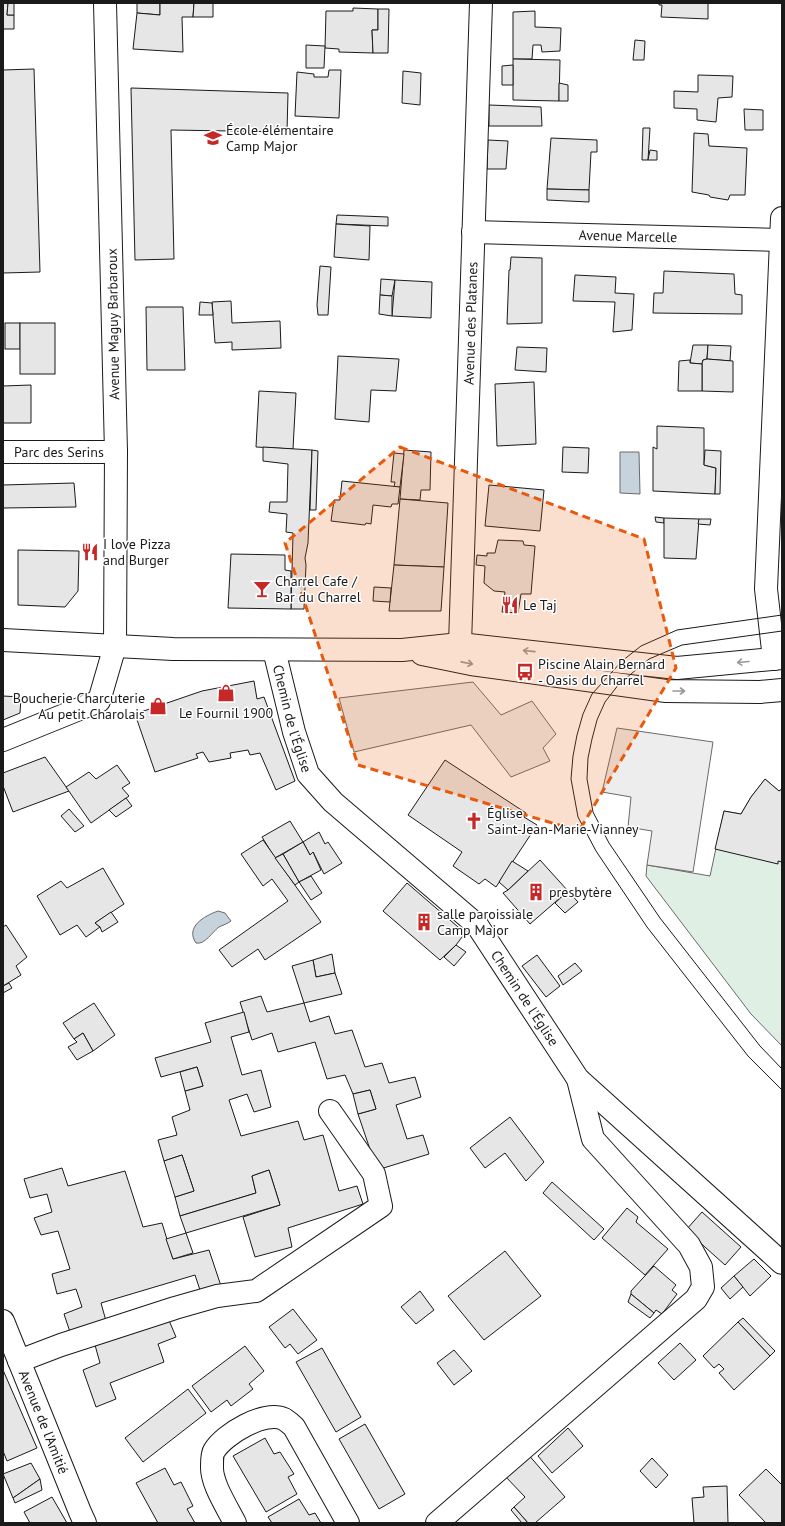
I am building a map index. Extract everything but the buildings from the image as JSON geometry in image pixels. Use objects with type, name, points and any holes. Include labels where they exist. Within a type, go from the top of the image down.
[{"type":"street","name":"Avenue Maguy Barbaroux","points":[[3,740],[99,702],[115,646],[116,452],[105,3]]},
{"type":"street","name":"Avenue des Platanes","points":[[460,644],[480,3]]},
{"type":"street","points":[[3,640],[173,649],[274,650],[402,650],[460,644],[677,668],[778,658],[766,589],[782,218]]},
{"type":"street","name":"Avenue Marcelle","points":[[473,232],[782,240]]},
{"type":"street","name":"Parc des Serins","points":[[3,452],[116,452]]},
{"type":"street","name":"Chemin de l'Église","points":[[274,650],[294,732],[308,774],[333,802],[477,925],[578,1079],[782,1263]]},
{"type":"street","points":[[402,650],[472,664],[666,691],[760,692],[782,690]]},
{"type":"street","points":[[437,1523],[696,1299],[703,1287],[702,1267],[689,1245],[593,1139],[578,1079]]},
{"type":"street","points":[[19,1360],[175,1308],[217,1296],[256,1291],[381,1206],[374,1174],[330,1110]]},
{"type":"street","name":"Avenue de l'Amitié","points":[[3,1321],[85,1523]]},
{"type":"street","points":[[235,1523],[215,1484],[212,1468],[214,1451],[228,1436],[255,1420],[272,1417],[283,1419],[294,1427],[348,1523]]},
{"type":"highlighted area","points":[[400,447],[644,539],[676,668],[579,831],[358,765],[285,543]]},
{"type":"green space","points":[[765,779],[779,791],[782,789],[782,1046],[751,1014],[646,876],[647,865],[710,876],[724,811],[741,814],[751,797]]},
{"type":"shaded area","points":[[620,452],[639,452],[640,494],[620,493]]},
{"type":"shaded area","points":[[473,682],[501,715],[532,701],[556,734],[543,748],[550,761],[511,777],[471,725],[354,752],[339,698]]},
{"type":"shaded area","points":[[617,728],[713,742],[693,872],[647,865],[652,831],[628,827],[631,797],[602,792]]},
{"type":"shaded area","points":[[218,911],[225,913],[231,921],[219,927],[202,942],[196,943],[193,937],[194,927],[202,919]]},
{"type":"tram line","points":[[782,615],[677,630],[641,646],[622,661],[592,694],[583,714],[577,735],[571,779],[578,817],[596,851],[647,927],[748,1056],[782,1090]]},
{"type":"tram line","points":[[782,631],[682,645],[649,659],[619,684],[605,702],[597,720],[592,739],[588,758],[587,779],[593,812],[609,843],[660,918],[760,1046],[782,1069]]},
{"type":"place","name":"École élémentaire Camp Major","points":[[213,138]]},
{"type":"place","name":"I love Pizza and Burger","points":[[90,552]]},
{"type":"place","name":"Charrel Cafe / Bar du Charrel","points":[[262,589]]},
{"type":"place","name":"Le Taj","points":[[510,605]]},
{"type":"place","name":"Piscine Alain Bernard - Oasis du Charrel","points":[[525,672]]},
{"type":"place","name":"Le Fournil 1900","points":[[226,693]]},
{"type":"place","name":"Boucherie Charcuterie Au petit Charolais","points":[[158,706]]},
{"type":"place","name":"Église Saint-Jean-Marie-Vianney","points":[[474,821]]},
{"type":"place","name":"presbytère","points":[[536,892]]},
{"type":"place","name":"salle paroissiale Camp Major","points":[[424,922]]}]
